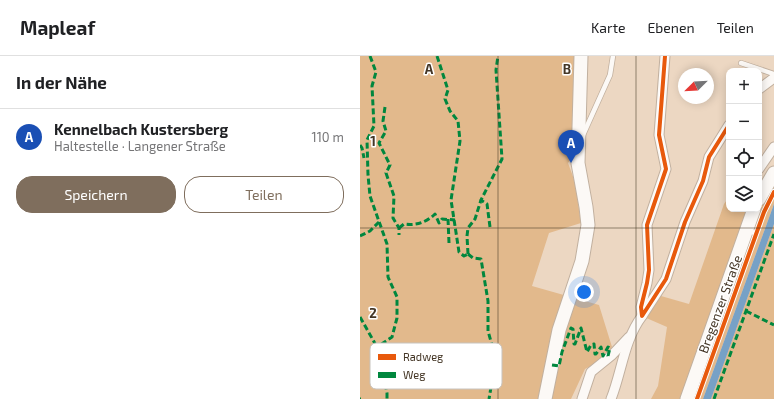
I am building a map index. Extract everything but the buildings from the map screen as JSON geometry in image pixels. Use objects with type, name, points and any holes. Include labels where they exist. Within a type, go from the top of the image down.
[{"type":"main road","points":[[545,399],[559,330],[582,261],[588,225],[578,163],[582,56]]},
{"type":"main road","points":[[762,194],[774,173]]},
{"type":"main road","name":"Bregenzer Straße","points":[[687,399],[752,232],[754,212]]},
{"type":"street","points":[[642,316],[641,306],[647,283],[648,270],[647,225],[666,170],[659,135],[665,56]]},
{"type":"street","points":[[762,87],[774,78]]},
{"type":"street","points":[[612,399],[630,336],[666,279],[685,222],[703,181],[709,157],[726,130]]},
{"type":"street","points":[[762,165],[774,147]]},
{"type":"street","points":[[746,212],[744,226],[752,232]]},
{"type":"street","points":[[582,399],[591,372],[612,355],[630,336]]},
{"type":"lane","points":[[578,137],[582,136],[586,129],[610,75],[613,56]]},
{"type":"lane","points":[[741,63],[774,74]]},
{"type":"shaded area","points":[[360,56],[578,56],[572,158],[568,163],[575,182],[581,223],[549,233],[532,286],[599,305],[612,347],[605,358],[585,369],[571,399],[360,399]]},
{"type":"shaded area","points":[[774,179],[774,204],[703,399],[690,399],[757,212],[762,212],[762,201]]},
{"type":"shaded area","points":[[726,201],[726,212],[749,212],[682,399],[651,399],[658,386],[667,327],[644,317],[661,296],[689,304]]},
{"type":"shaded area","points":[[774,224],[774,399],[711,399]]},
{"type":"water","points":[[774,204],[774,224],[711,399],[703,399]]},
{"type":"marked path","points":[[370,56],[376,72],[372,86],[374,126],[367,140],[370,196],[387,244],[388,277],[397,297],[397,318],[392,337],[383,343]]},
{"type":"marked path","points":[[437,56],[448,90],[445,99],[450,111],[458,121],[460,141],[451,200],[459,252],[464,256],[468,254]]},
{"type":"marked path","points":[[490,227],[487,204],[481,200],[502,159],[496,70],[498,56]]},
{"type":"marked path","points":[[385,107],[383,121],[386,131],[379,143],[390,165],[386,173],[394,196],[393,218],[399,228],[399,235]]},
{"type":"marked path","points":[[360,145],[364,158]]},
{"type":"marked path","points":[[468,254],[468,228],[475,219],[481,200]]},
{"type":"marked path","points":[[399,228],[404,224],[421,223],[435,214],[439,223],[442,219],[455,220]]},
{"type":"marked path","points":[[448,219],[449,243]]},
{"type":"marked path","points":[[360,236],[370,231],[379,222]]},
{"type":"marked path","points":[[714,399],[774,234]]},
{"type":"marked path","points":[[468,254],[473,258],[481,259],[488,301],[488,331],[491,343]]},
{"type":"marked path","points":[[746,311],[774,325]]},
{"type":"marked path","points":[[360,317],[375,343]]},
{"type":"marked path","points":[[552,365],[559,366],[562,352],[571,328],[573,329],[574,344],[581,328],[587,352],[591,345],[594,344],[595,354],[601,347],[603,356],[608,347],[610,348],[609,358]]},
{"type":"marked path","points":[[386,389],[387,399]]},
{"type":"marked path","points":[[489,399],[491,389]]},
{"type":"cycle path","points":[[665,56],[659,135],[666,169],[647,225],[649,270],[641,307],[642,316],[666,279],[685,222],[703,181],[709,157],[726,130]]},
{"type":"cycle path","points":[[697,399],[764,212],[774,192]]},
{"type":"place","name":"Kennelbach Kustersberg","points":[[571,163]]}]
